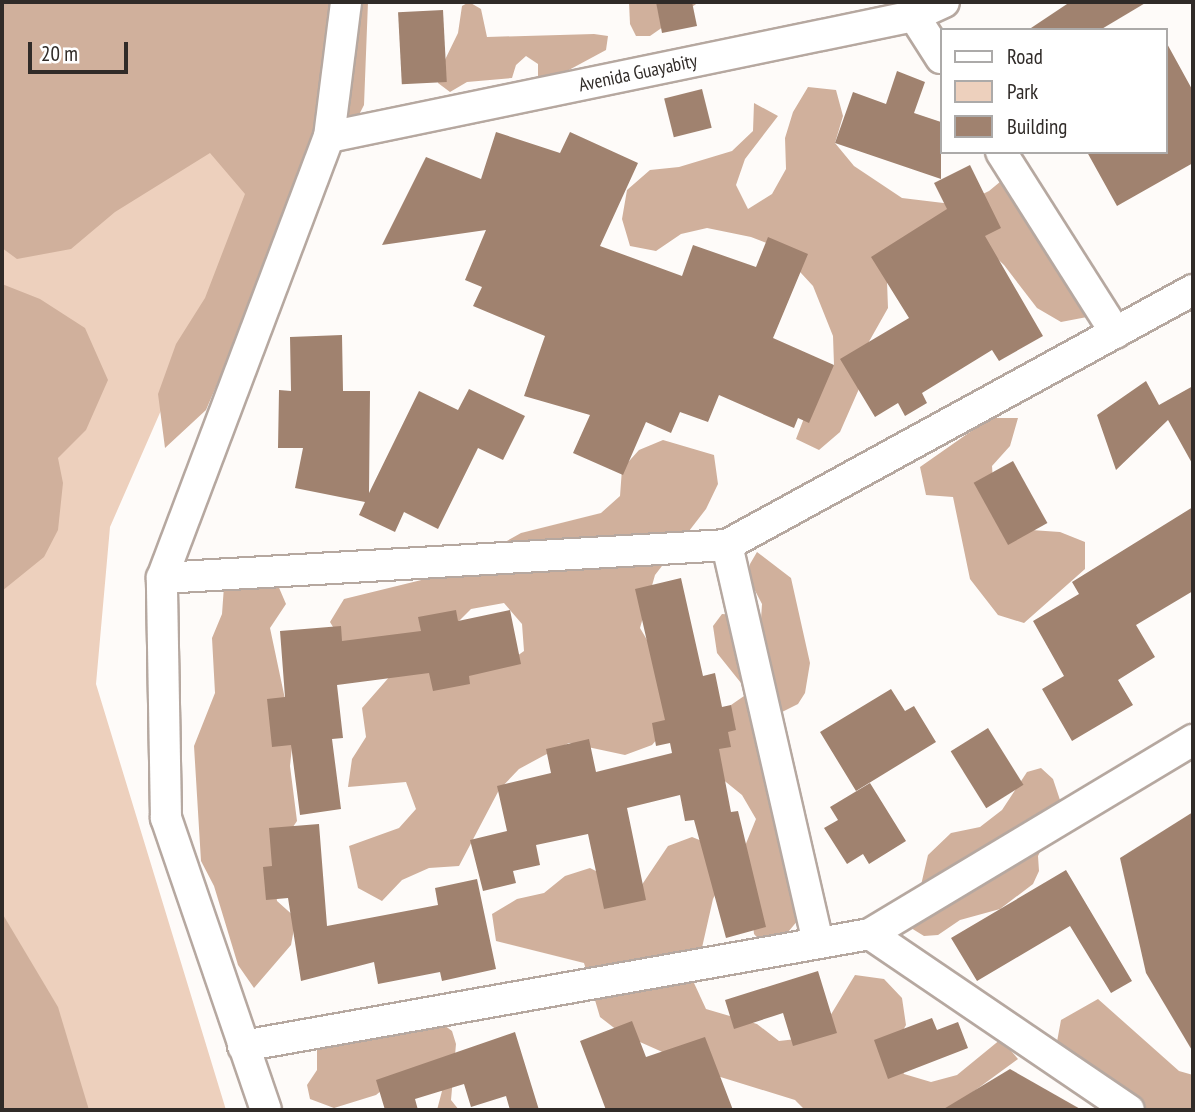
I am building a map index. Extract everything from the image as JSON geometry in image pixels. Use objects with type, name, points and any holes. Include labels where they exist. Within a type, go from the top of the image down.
[{"type":"street","points":[[266,1110],[166,818],[162,578],[329,137],[346,2]]},
{"type":"street","name":"Avenida Guayabity","points":[[329,137],[914,16],[944,2]]},
{"type":"street","points":[[914,16],[940,56]]},
{"type":"street","points":[[1002,154],[1116,333]]},
{"type":"street","points":[[162,578],[727,545],[1193,290]]},
{"type":"street","points":[[727,545],[818,943]]},
{"type":"street","points":[[243,1046],[870,934],[1193,740]]},
{"type":"street","points":[[870,934],[1129,1110]]},
{"type":"green space","points":[[2,2],[288,120],[110,527],[96,684],[226,1110],[2,1110]]},
{"type":"shaded area","points":[[2,2],[368,2],[364,105],[336,160],[274,251],[206,410],[165,448],[158,394],[176,344],[205,298],[245,194],[210,153],[115,212],[71,249],[17,259],[2,248]]},
{"type":"shaded area","points":[[469,2],[481,9],[487,37],[594,34],[608,36],[606,50],[554,78],[538,78],[538,64],[526,56],[516,65],[512,78],[467,82],[450,92],[438,83],[440,70],[458,33],[462,6]]},
{"type":"shaded area","points":[[629,2],[699,2],[650,36],[636,36],[630,24]]},
{"type":"shaded area","points":[[808,87],[836,90],[843,116],[835,143],[854,166],[902,198],[960,205],[989,191],[1012,172],[1038,185],[1055,206],[1067,231],[1087,317],[1061,322],[1037,308],[1004,265],[984,246],[887,281],[888,308],[862,354],[862,382],[840,432],[819,450],[796,439],[816,387],[834,365],[833,336],[813,286],[777,247],[751,237],[707,228],[681,234],[656,251],[630,246],[622,219],[627,190],[650,170],[679,167],[732,151],[753,131],[754,103],[778,116],[745,159],[736,185],[748,209],[772,194],[786,169],[785,138],[793,112]]},
{"type":"shaded area","points":[[2,284],[40,299],[85,328],[108,380],[86,430],[58,458],[63,483],[58,530],[44,557],[2,591]]},
{"type":"shaded area","points":[[990,418],[1018,418],[1010,446],[992,466],[994,494],[1031,530],[1060,532],[1085,542],[1085,569],[1024,623],[998,615],[970,579],[953,497],[926,495],[920,467]]},
{"type":"shaded area","points":[[663,440],[714,455],[718,484],[706,509],[655,575],[640,628],[653,650],[671,723],[652,745],[625,755],[569,743],[543,756],[519,769],[499,790],[459,866],[429,868],[402,880],[382,901],[358,888],[349,846],[399,828],[416,809],[406,782],[348,787],[352,759],[366,737],[362,708],[398,667],[503,666],[524,651],[522,624],[504,603],[471,609],[451,629],[344,645],[330,622],[344,599],[450,573],[521,533],[601,513],[620,496],[622,469],[639,450]]},
{"type":"shaded area","points":[[757,552],[791,578],[810,663],[805,693],[798,704],[772,717],[804,913],[778,944],[763,944],[754,934],[745,846],[756,819],[742,795],[721,778],[709,740],[731,705],[744,696],[741,683],[717,653],[713,626],[722,614],[737,615],[747,624],[761,619],[762,604],[749,579],[750,564]]},
{"type":"shaded area","points":[[265,555],[286,604],[270,628],[293,737],[290,766],[297,821],[280,846],[274,873],[277,901],[296,918],[291,945],[254,988],[238,965],[214,886],[201,861],[194,746],[215,693],[212,638],[222,614],[224,586],[240,565]]},
{"type":"shaded area","points":[[1041,768],[1053,779],[1062,806],[1038,856],[1039,871],[1033,884],[1000,909],[960,920],[938,935],[924,936],[911,928],[928,855],[951,833],[980,827],[1002,810],[1027,772]]},
{"type":"shaded area","points":[[692,837],[717,847],[726,873],[713,899],[694,983],[706,1009],[757,1024],[779,1041],[805,1038],[827,1021],[855,975],[884,979],[902,998],[906,1025],[892,1050],[904,1074],[931,1082],[957,1075],[1001,1039],[1018,1059],[951,1108],[805,1110],[795,1100],[714,1075],[622,1034],[600,1017],[584,963],[496,941],[492,914],[517,899],[544,893],[565,876],[590,868],[637,892],[668,846]]},
{"type":"shaded area","points":[[2,913],[58,1007],[89,1110],[2,1110]]},
{"type":"shaded area","points":[[1098,999],[1179,1071],[1193,1075],[1193,1110],[1108,1110],[1056,1047],[1061,1020]]},
{"type":"shaded area","points":[[440,1022],[452,1031],[456,1044],[451,1100],[459,1110],[437,1110],[442,1091],[426,1085],[387,1086],[376,1095],[334,1108],[310,1099],[307,1085],[317,1070],[317,1042]]},
{"type":"building","points":[[656,2],[692,2],[697,26],[662,33]]},
{"type":"building","points":[[1070,2],[1147,2],[1103,28],[1031,28]]},
{"type":"building","points":[[443,10],[447,82],[402,84],[398,12]]},
{"type":"building","points":[[1167,44],[1193,91],[1193,163],[1117,206],[1088,154],[1167,154]]},
{"type":"building","points":[[897,71],[925,82],[914,113],[940,122],[941,179],[835,143],[853,92],[886,104]]},
{"type":"building","points":[[702,89],[712,128],[674,137],[664,98]]},
{"type":"building","points":[[496,132],[560,153],[570,132],[638,163],[600,246],[682,276],[693,245],[756,267],[768,237],[808,254],[773,338],[834,365],[809,423],[798,418],[794,428],[719,395],[708,422],[680,412],[671,433],[646,422],[623,475],[573,453],[590,415],[524,396],[545,336],[473,306],[482,287],[465,280],[486,230],[382,245],[426,157],[481,179]]},
{"type":"building","points":[[970,165],[1001,228],[985,236],[1043,336],[999,361],[992,350],[922,393],[927,403],[905,416],[898,403],[875,417],[840,359],[909,318],[871,257],[947,209],[934,183]]},
{"type":"building","points":[[342,335],[343,391],[370,391],[369,493],[419,391],[458,410],[469,389],[525,416],[503,460],[478,448],[438,529],[404,512],[395,532],[359,515],[365,502],[295,488],[303,448],[278,448],[279,390],[291,391],[290,337]]},
{"type":"building","points":[[1146,381],[1159,405],[1193,386],[1193,465],[1168,420],[1116,470],[1097,415]]},
{"type":"building","points":[[1013,461],[1047,523],[1008,545],[974,483]]},
{"type":"building","points":[[1193,507],[1193,591],[1136,625],[1155,657],[1118,680],[1133,705],[1072,741],[1042,689],[1064,676],[1033,621],[1079,594],[1072,582]]},
{"type":"building","points":[[681,578],[703,676],[715,673],[722,707],[731,705],[736,730],[728,732],[731,747],[719,749],[731,812],[738,811],[766,927],[726,938],[694,820],[685,821],[680,795],[627,808],[646,900],[604,909],[588,834],[536,845],[540,865],[513,871],[516,883],[483,891],[470,840],[507,831],[497,786],[551,773],[546,749],[589,739],[596,772],[672,753],[670,743],[656,746],[652,723],[665,720],[635,589]]},
{"type":"building","points":[[456,610],[458,621],[510,610],[521,664],[469,676],[470,684],[433,691],[429,673],[337,685],[343,738],[332,739],[341,809],[300,815],[291,745],[272,747],[267,699],[285,697],[280,631],[341,626],[342,641],[421,631],[418,617]]},
{"type":"building","points":[[891,689],[905,711],[914,706],[936,742],[856,791],[820,732]]},
{"type":"building","points":[[988,728],[1024,785],[986,808],[951,751]]},
{"type":"building","points":[[870,783],[906,841],[869,864],[863,854],[847,864],[824,828],[838,820],[830,807]]},
{"type":"building","points":[[1193,812],[1193,1052],[1146,973],[1120,858]]},
{"type":"building","points":[[319,824],[327,926],[438,905],[435,888],[477,879],[496,969],[442,981],[440,972],[378,984],[374,962],[301,981],[288,898],[266,900],[263,867],[272,866],[269,828]]},
{"type":"building","points":[[1066,870],[1132,981],[1111,993],[1070,926],[977,981],[951,938]]},
{"type":"building","points":[[818,971],[837,1033],[793,1046],[783,1013],[734,1029],[725,1000]]},
{"type":"building","points":[[932,1018],[937,1030],[958,1022],[968,1048],[888,1079],[874,1040]]},
{"type":"building","points":[[632,1021],[646,1057],[705,1037],[733,1110],[606,1110],[580,1041]]},
{"type":"building","points":[[515,1032],[539,1110],[510,1110],[506,1096],[471,1107],[464,1084],[415,1099],[418,1110],[385,1110],[376,1080]]},
{"type":"building","points":[[1010,1069],[1082,1110],[942,1110]]}]
